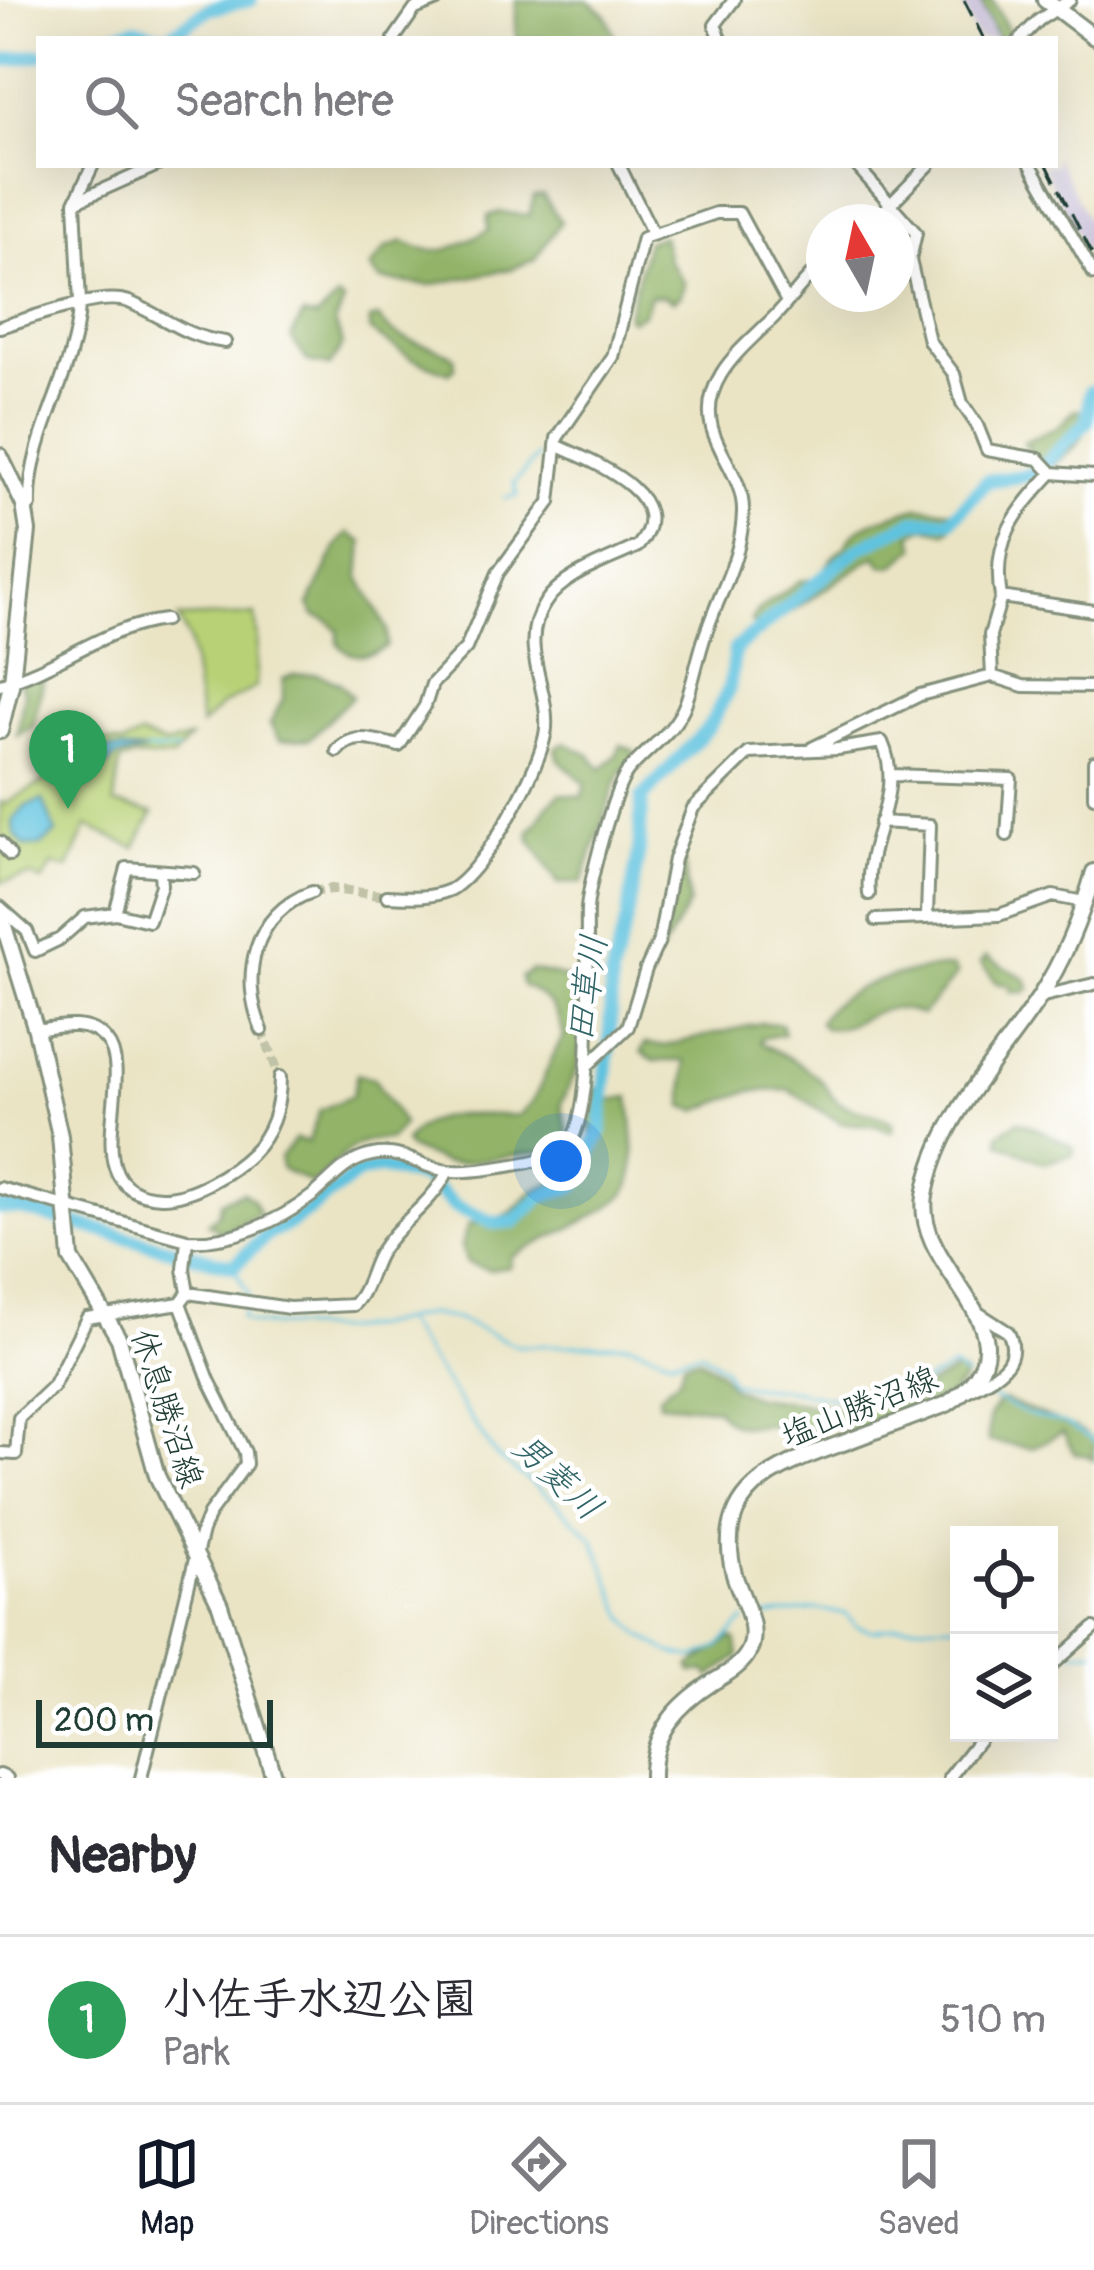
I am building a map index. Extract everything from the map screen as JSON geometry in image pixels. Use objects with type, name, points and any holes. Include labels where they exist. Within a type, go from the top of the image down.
[{"type":"main road","points":[[1049,4],[1094,37]]},
{"type":"main road","points":[[0,456],[25,508],[28,531],[0,730]]},
{"type":"main road","name":"塩山勝沼線","points":[[652,1778],[663,1728],[685,1702],[745,1658],[753,1639],[730,1542],[742,1501],[758,1481],[788,1462],[947,1404],[964,1392],[980,1367],[985,1343],[980,1314],[930,1243],[926,1194],[963,1104],[1039,997],[1088,897],[1094,872]]},
{"type":"main road","name":"休息勝沼線","points":[[0,910],[36,1030],[60,1136],[76,1271],[122,1348],[157,1476],[220,1605],[274,1778]]},
{"type":"street","points":[[396,36],[415,9],[436,0]]},
{"type":"street","points":[[720,36],[715,26],[734,0]]},
{"type":"street","points":[[1022,36],[1049,4],[1070,0]]},
{"type":"street","points":[[25,508],[30,506],[41,438],[68,373],[80,305],[75,202],[92,168]]},
{"type":"street","points":[[75,202],[151,168]]},
{"type":"street","points":[[620,168],[652,232]]},
{"type":"street","points":[[858,168],[887,204]]},
{"type":"street","points":[[892,204],[926,168]]},
{"type":"street","points":[[1033,168],[1094,274]]},
{"type":"street","points":[[337,751],[345,741],[357,737],[399,746],[432,685],[466,649],[498,573],[550,502],[560,430],[613,357],[643,238],[724,211],[739,213],[787,302]]},
{"type":"street","points":[[914,277],[929,340],[954,374],[962,404],[984,444],[994,453],[1039,459],[1052,473],[1094,476]]},
{"type":"street","points":[[0,1188],[67,1216],[187,1240],[224,1239],[298,1206],[346,1166],[374,1154],[405,1155],[448,1171],[559,1154],[575,1133],[586,1067],[588,899],[617,793],[631,767],[672,728],[685,706],[707,628],[728,587],[738,550],[742,493],[713,430],[714,389],[744,341],[806,281]]},
{"type":"street","points":[[0,327],[80,305],[125,299],[191,338],[225,341]]},
{"type":"street","points":[[386,896],[438,894],[464,882],[484,861],[544,740],[545,712],[532,657],[544,604],[562,585],[638,547],[646,536],[650,508],[639,492],[556,445]]},
{"type":"street","points":[[992,676],[991,635],[1001,597],[1004,535],[1052,473]]},
{"type":"street","points":[[1001,597],[1094,611]]},
{"type":"street","points":[[6,682],[114,632],[165,620]]},
{"type":"street","points":[[809,749],[920,695],[992,676],[1023,686],[1094,687]]},
{"type":"street","points":[[586,1067],[623,1033],[659,941],[674,859],[693,808],[749,753],[883,742],[891,790],[867,867],[869,894]]},
{"type":"street","points":[[1094,762],[1094,797]]},
{"type":"street","points":[[890,775],[1011,779],[1007,835]]},
{"type":"street","points":[[880,823],[930,825],[927,915]]},
{"type":"street","points":[[0,842],[10,855]]},
{"type":"street","points":[[115,913],[127,868],[194,873]]},
{"type":"street","points":[[0,910],[26,931],[35,951],[60,939],[85,917],[115,913],[149,921],[161,885],[160,872]]},
{"type":"street","points":[[262,1030],[250,990],[254,953],[282,910],[312,892]]},
{"type":"street","points":[[876,920],[999,915],[1053,896],[1088,897]]},
{"type":"street","points":[[1039,997],[1094,984]]},
{"type":"street","points":[[36,1030],[88,1027],[108,1042],[114,1060],[112,1156],[121,1176],[150,1195],[183,1194],[244,1161],[273,1123],[280,1077]]},
{"type":"street","points":[[0,1453],[16,1454],[19,1418],[53,1386],[87,1318],[184,1298],[289,1308],[353,1305],[381,1251],[438,1189],[448,1171]]},
{"type":"street","points":[[141,1778],[195,1555],[209,1514],[246,1464],[209,1380],[184,1298],[187,1240]]},
{"type":"street","points":[[964,1392],[994,1376],[1014,1351],[1008,1332],[980,1314]]},
{"type":"street","points":[[1058,1660],[1094,1628]]},
{"type":"street","points":[[950,1778],[977,1742]]},
{"type":"shaded area","points":[[960,0],[980,0],[997,36],[976,36]]},
{"type":"shaded area","points":[[1058,161],[1094,232],[1094,267],[1044,168],[1058,168]]},
{"type":"green space","points":[[516,0],[588,0],[606,15],[615,36],[516,36]]},
{"type":"green space","points":[[980,0],[992,0],[1011,36],[997,36]]},
{"type":"green space","points":[[543,195],[561,222],[534,260],[429,285],[380,280],[370,268],[387,247],[404,241],[438,251],[488,230],[488,216],[500,212],[529,216],[534,196]]},
{"type":"green space","points":[[662,236],[668,259],[684,283],[681,295],[674,301],[650,296],[644,313],[631,320],[627,317],[647,241]]},
{"type":"green space","points":[[338,298],[344,302],[335,323],[343,344],[330,366],[308,362],[291,338],[303,315],[316,318]]},
{"type":"green space","points":[[378,318],[404,338],[454,356],[455,368],[449,373],[411,358],[370,331],[370,320]]},
{"type":"green space","points":[[1075,410],[1087,413],[1087,422],[1072,450],[1051,466],[1033,455],[1024,442],[1059,426]]},
{"type":"green space","points":[[918,507],[950,510],[956,521],[946,532],[924,527],[912,534],[916,548],[893,566],[882,565],[877,556],[762,631],[751,621],[799,581],[821,574],[857,531]]},
{"type":"green space","points":[[348,533],[363,542],[360,577],[387,629],[387,646],[368,654],[343,649],[338,630],[315,616],[309,605]]},
{"type":"green space","points":[[255,615],[256,687],[222,705],[201,726],[189,640],[178,618]]},
{"type":"green space","points":[[37,674],[44,678],[33,726],[17,736],[24,692],[19,682]]},
{"type":"green space","points":[[318,674],[340,683],[352,697],[309,739],[279,740],[270,724],[283,699],[283,679]]},
{"type":"green space","points":[[140,736],[165,745],[189,739],[172,758],[120,761],[114,804],[153,813],[135,848],[87,826],[68,869],[53,865],[42,881],[31,876],[0,882],[0,801],[5,805],[39,785],[85,746],[122,745]]},
{"type":"green space","points":[[565,743],[590,755],[601,769],[621,745],[634,751],[635,757],[615,785],[582,883],[558,883],[530,839],[530,830],[560,794],[582,797],[586,784],[559,760],[556,748]]},
{"type":"green space","points":[[677,861],[684,864],[689,904],[659,955]]},
{"type":"green space","points":[[986,957],[1025,978],[1030,987],[1025,992],[1010,992],[1011,986],[997,983],[981,963]]},
{"type":"green space","points":[[952,967],[957,974],[922,1015],[891,1009],[836,1028],[824,1028],[819,1022],[829,1008],[860,988],[898,975]]},
{"type":"green space","points":[[532,970],[576,980],[582,993],[578,1067],[561,1104],[568,1133],[546,1151],[458,1163],[444,1163],[408,1148],[405,1142],[416,1130],[442,1117],[519,1115],[527,1108],[564,1037],[550,1005],[522,985],[521,977]]},
{"type":"green space","points":[[761,1023],[781,1024],[784,1034],[761,1038],[761,1043],[808,1069],[840,1103],[888,1120],[894,1125],[892,1132],[876,1125],[841,1123],[789,1090],[749,1091],[697,1111],[684,1106],[685,1061],[654,1061],[641,1052],[645,1044],[664,1046]]},
{"type":"green space","points":[[357,1074],[374,1078],[403,1124],[390,1140],[355,1146],[312,1184],[281,1168],[280,1158],[295,1139],[308,1142],[320,1110],[352,1096]]},
{"type":"green space","points":[[595,1088],[609,1100],[630,1097],[634,1158],[627,1191],[591,1217],[512,1257],[510,1267],[489,1270],[467,1263],[461,1246],[468,1225],[513,1211],[532,1192],[569,1174],[594,1153],[591,1128],[584,1122],[588,1089]]},
{"type":"green space","points":[[1018,1121],[1069,1145],[1073,1155],[1044,1163],[1000,1143],[999,1134]]},
{"type":"green space","points":[[243,1192],[259,1214],[221,1232],[208,1223],[218,1214],[221,1201]]},
{"type":"green space","points":[[699,1358],[719,1371],[732,1388],[756,1397],[845,1409],[906,1398],[956,1370],[964,1374],[963,1383],[947,1397],[852,1433],[833,1421],[807,1434],[788,1426],[740,1426],[716,1408],[659,1403],[659,1395],[679,1378],[684,1361]]},
{"type":"green space","points":[[1003,1400],[1094,1440],[1094,1462],[1092,1457],[1074,1453],[1063,1432],[1032,1448],[988,1441],[989,1417]]},
{"type":"green space","points":[[731,1638],[736,1640],[739,1656],[710,1677],[707,1671],[692,1672],[690,1667]]},
{"type":"water","points":[[105,749],[146,751],[116,757],[96,772],[83,758]]},
{"type":"water","points":[[43,800],[56,833],[41,846],[24,846],[14,834],[13,820],[26,806]]},
{"type":"waterway","points":[[166,36],[209,9],[251,0]]},
{"type":"waterway","points":[[109,36],[135,29],[159,36]]},
{"type":"waterway","points":[[0,61],[36,55]]},
{"type":"waterway","name":"田草川","points":[[0,1208],[21,1209],[233,1266],[268,1234],[293,1222],[357,1174],[379,1168],[424,1178],[454,1206],[494,1223],[514,1222],[542,1196],[575,1185],[601,1130],[611,977],[639,851],[642,798],[709,727],[729,689],[735,649],[859,548],[914,521],[951,520],[987,481],[1039,469],[1087,422],[1090,392]]},
{"type":"waterway","points":[[505,498],[517,496],[514,483],[538,456]]},
{"type":"waterway","points":[[146,750],[178,751]]},
{"type":"waterway","name":"男菱川","points":[[233,1266],[249,1296]]},
{"type":"waterway","points":[[248,1305],[241,1318],[253,1324],[332,1330],[372,1327],[428,1314],[456,1319],[518,1346],[630,1344],[671,1359],[701,1352],[724,1368],[731,1382],[819,1396],[877,1397],[913,1387],[952,1367],[966,1377]]},
{"type":"waterway","name":"男菱川","points":[[403,1321],[497,1457],[550,1497],[593,1538],[623,1614],[639,1634],[670,1653],[695,1658],[717,1648],[745,1620]]},
{"type":"waterway","points":[[985,1394],[1029,1415],[1066,1424],[1094,1441]]},
{"type":"waterway","name":"男菱川","points":[[754,1618],[816,1609],[846,1614],[856,1626],[873,1631],[950,1624]]},
{"type":"waterway","name":"男菱川","points":[[1072,1652],[1094,1651]]},
{"type":"tunnel","points":[[312,892],[332,889],[387,896]]},
{"type":"tunnel","points":[[262,1030],[280,1077]]},
{"type":"railway","points":[[964,0],[982,36]]},
{"type":"railway","points":[[1049,168],[1094,257]]},
{"type":"place","name":"小佐手水辺公園","points":[[68,809]]}]
